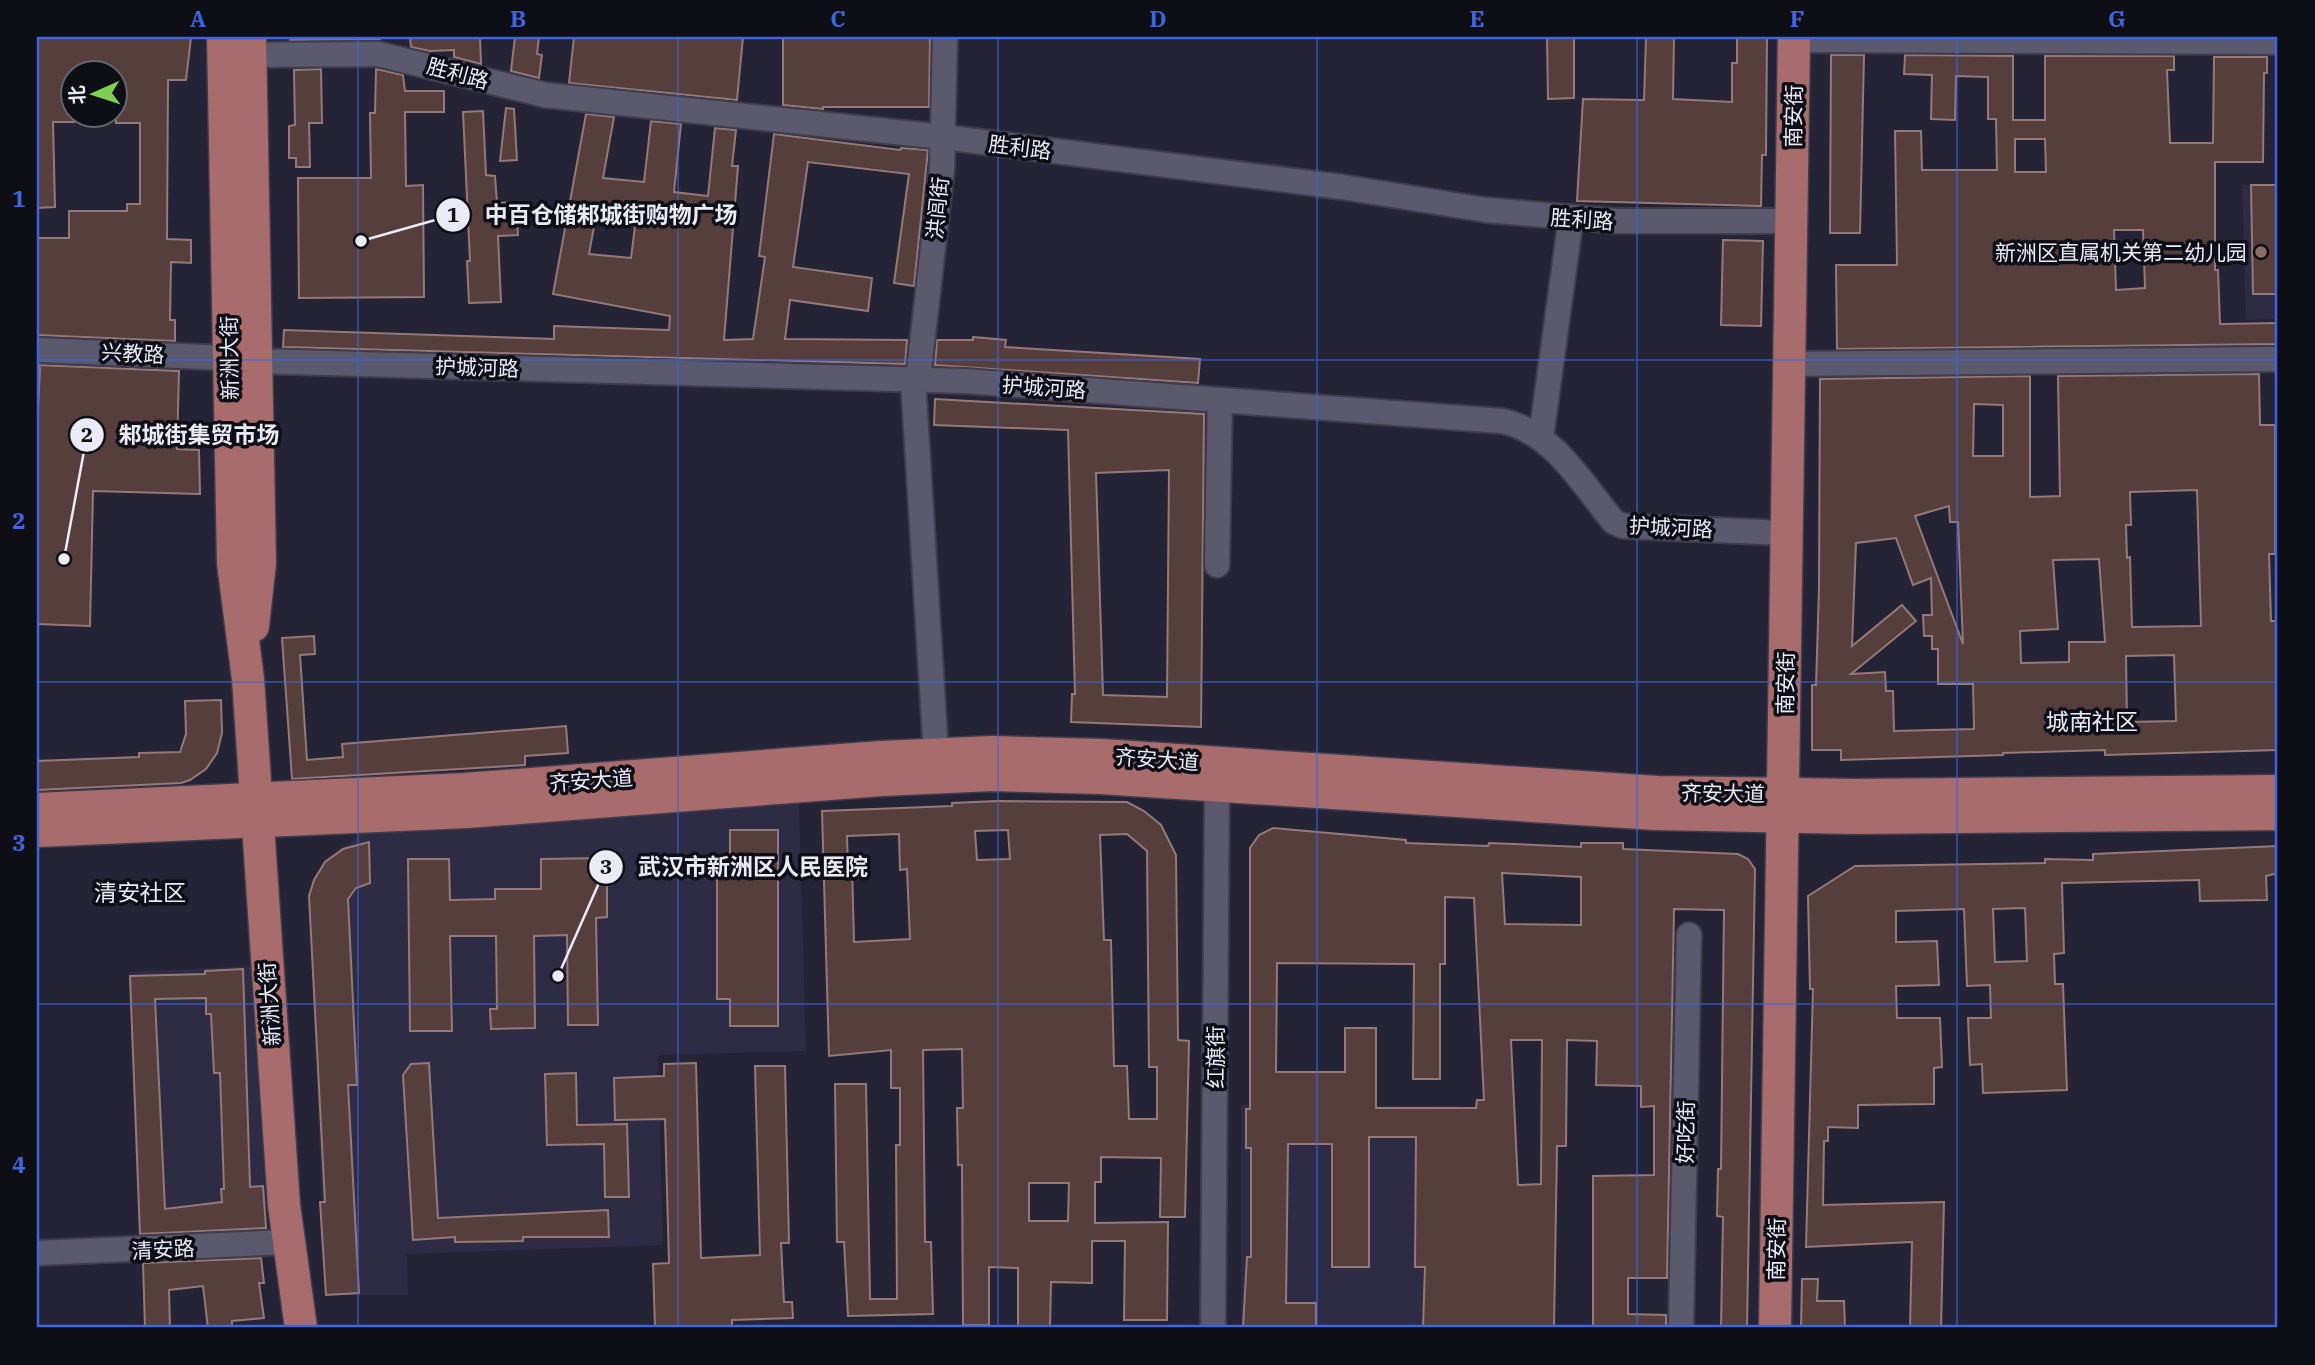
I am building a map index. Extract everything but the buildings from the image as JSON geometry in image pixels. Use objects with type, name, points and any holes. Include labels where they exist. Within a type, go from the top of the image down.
[{"type":"main road","name":"新洲大街","points":[[223,37],[243,360],[260,563],[248,679],[278,1142],[288,1242],[301,1328]]},
{"type":"main road","name":"南安街","points":[[1775,1328],[1794,38]]},
{"type":"main road","name":"新洲大街","points":[[243,360],[250,46]]},
{"type":"main road","name":"齐安大道","points":[[37,831],[465,789],[936,754],[1089,754],[1559,786],[1783,806],[2278,814]]},
{"type":"main road","name":"齐安大道","points":[[37,809],[480,811],[937,776],[1048,776],[1557,809],[1783,806],[2278,792]]},
{"type":"street","name":"洪闾街","points":[[936,754],[916,379],[943,138],[945,37]]},
{"type":"street","points":[[1794,38],[2278,42]]},
{"type":"street","name":"胜利路","points":[[250,46],[378,54],[545,95],[943,138],[1342,187],[1486,210],[1675,223],[1792,221]]},
{"type":"street","points":[[1541,437],[1572,218]]},
{"type":"street","name":"兴教路","points":[[37,350],[243,360]]},
{"type":"street","points":[[1790,365],[2278,359]]},
{"type":"street","name":"护城河路","points":[[243,360],[916,379],[1502,421],[1517,424],[1541,437],[1614,522],[1623,526],[1787,533]]},
{"type":"street","points":[[1217,565],[1220,400]]},
{"type":"street","name":"红旗街","points":[[1213,1328],[1217,786]]},
{"type":"street","name":"好吃街","points":[[1681,1328],[1689,935]]},
{"type":"street","name":"清安路","points":[[37,1253],[288,1242]]},
{"type":"shaded area","name":"新洲区直属机关第二幼儿园","points":[[2278,184],[2278,319],[2246,320],[2242,185]]},
{"type":"shaded area","points":[[799,803],[806,1051],[658,1055],[663,1245],[407,1254],[408,1295],[326,1295],[309,901],[325,862],[371,826]]},
{"type":"shaded area","points":[[250,966],[268,1238],[139,1248],[129,972]]},
{"type":"shaded area","points":[[1241,1105],[1458,1106],[1458,1328],[1241,1328]]},
{"type":"place","name":"中百仓储邾城街购物广场","points":[[361,241]]},
{"type":"place","name":"新洲区直属机关第二幼儿园","points":[[2261,252]]},
{"type":"place","name":"邾城街集贸市场","points":[[64,559]]},
{"type":"place","name":"武汉市新洲区人民医院","points":[[558,976]]},
{"type":"district","name":"城南社区","points":[[2092,721]]},
{"type":"district","name":"清安社区","points":[[140,892]]}]
